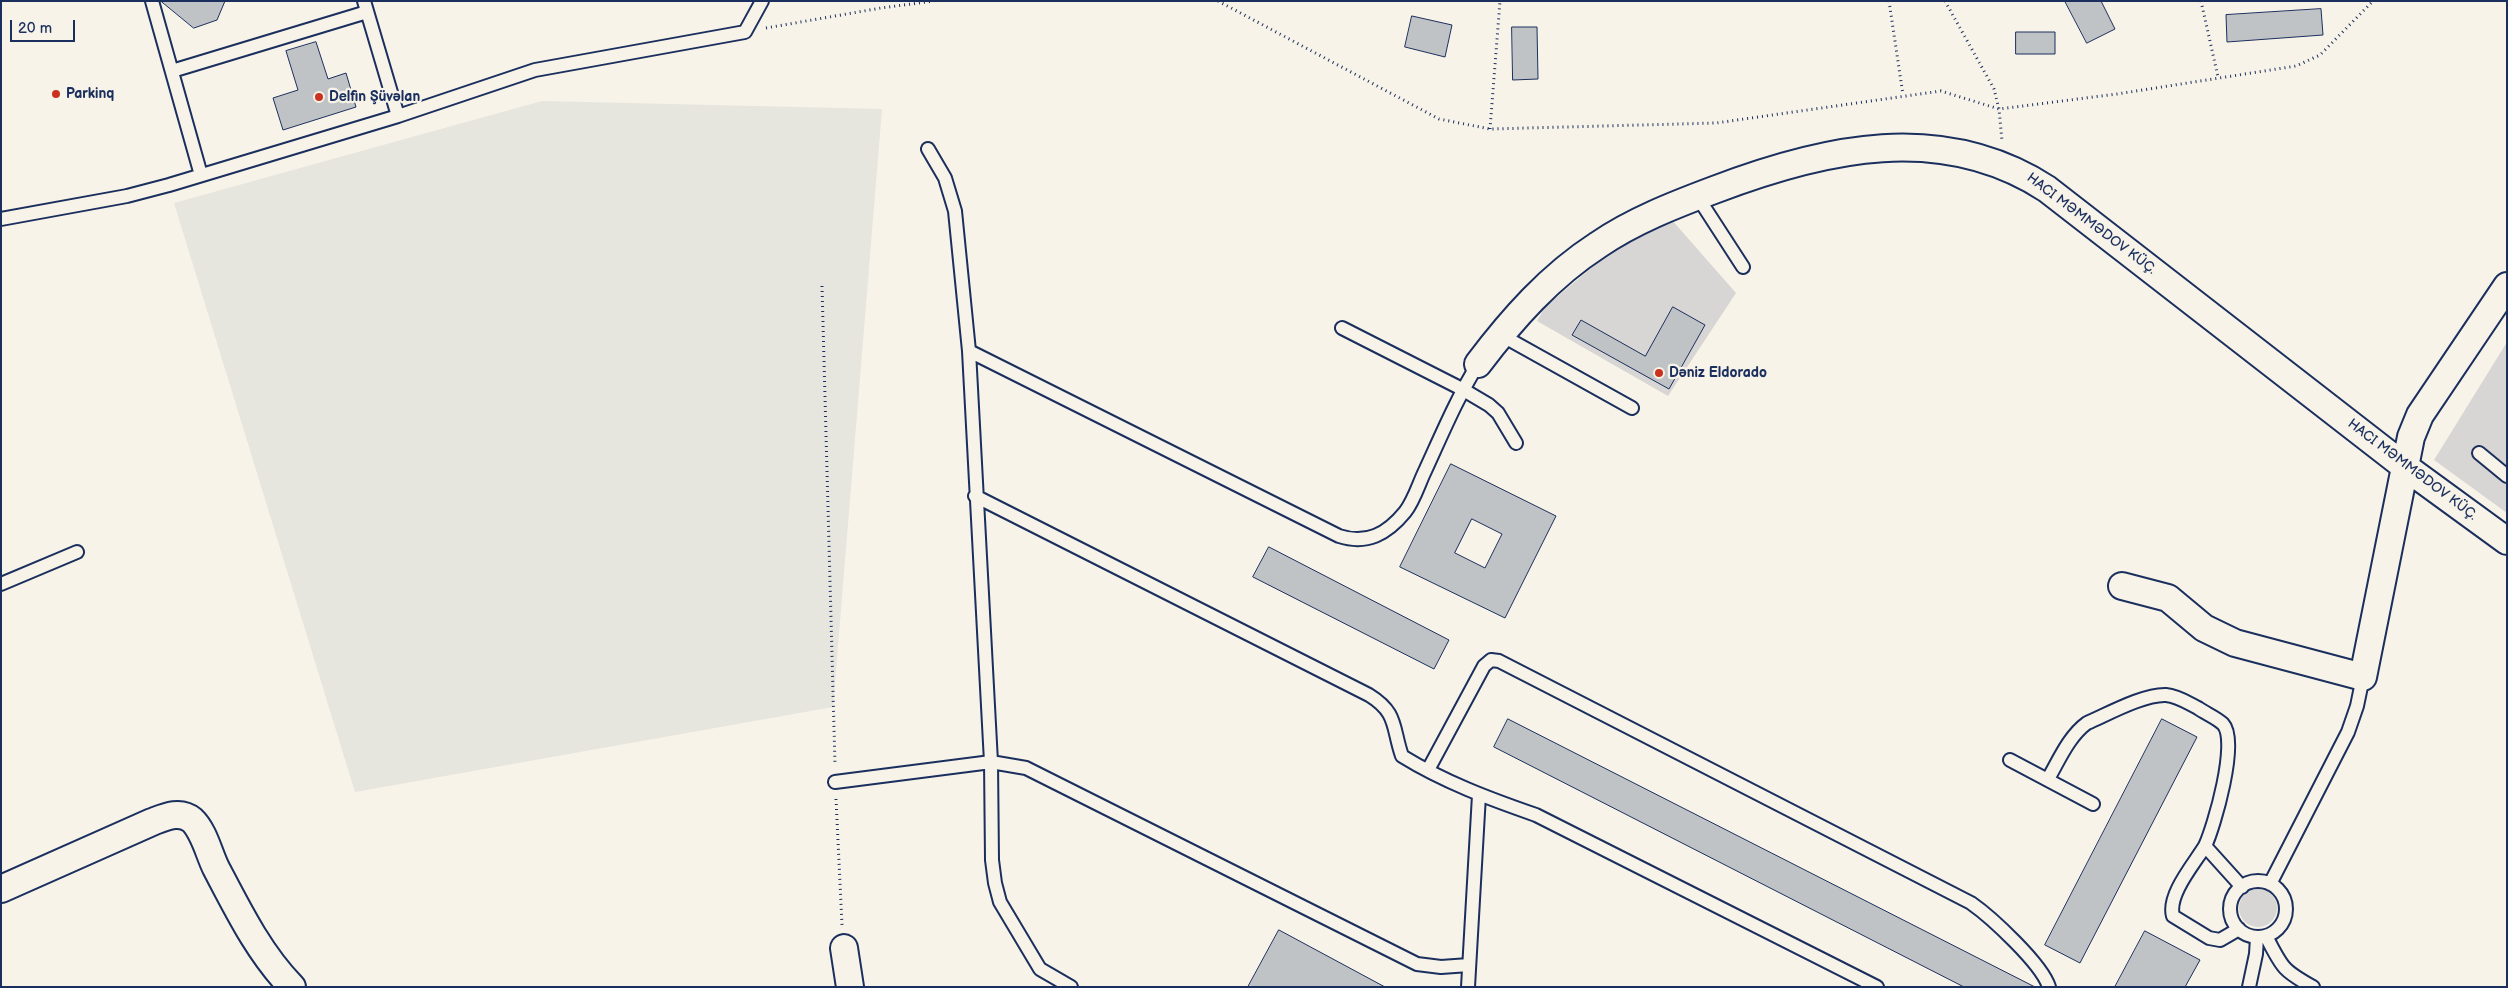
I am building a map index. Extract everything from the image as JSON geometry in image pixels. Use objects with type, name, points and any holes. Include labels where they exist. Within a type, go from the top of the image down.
[{"type":"street","points":[[1478,364],[1501,334],[1543,289],[1572,264],[1599,244],[1671,207],[1697,196],[1797,162],[1851,150],[1924,147],[1966,154],[2004,164],[2048,189],[2404,466],[2507,541]]},
{"type":"street","points":[[2122,586],[2168,598],[2204,628],[2235,643],[2363,677],[2411,437],[2420,415],[2507,286]]},
{"type":"street","points":[[1,889],[152,822],[168,816],[182,815],[193,821],[199,830],[216,867],[261,949],[292,987]]},
{"type":"street","points":[[844,948],[850,987]]},
{"type":"lane","points":[[152,1],[201,175]]},
{"type":"lane","points":[[1,219],[127,196],[398,116],[535,70],[745,32],[761,8],[762,1]]},
{"type":"lane","points":[[172,71],[365,6],[398,116]]},
{"type":"lane","points":[[928,149],[945,178],[955,211],[969,351],[990,762],[992,860],[1000,902],[1040,969],[1064,985]]},
{"type":"lane","points":[[1697,196],[1743,267]]},
{"type":"lane","points":[[1342,328],[1462,388],[1498,413],[1516,444]]},
{"type":"lane","points":[[1501,334],[1632,408]]},
{"type":"lane","points":[[969,351],[1339,536],[1354,541],[1371,538],[1391,527],[1407,511],[1462,388],[1478,364]]},
{"type":"lane","points":[[2479,453],[2507,476]]},
{"type":"lane","points":[[975,496],[1384,704],[1395,724],[1402,756],[1479,795],[1536,815],[1877,987]]},
{"type":"lane","points":[[1,584],[77,552]]},
{"type":"lane","points":[[1428,770],[1484,666],[1491,660],[1499,661],[1971,903],[1984,912],[2039,968],[2047,978],[2049,987]]},
{"type":"lane","points":[[2270,884],[2348,732],[2357,706],[2363,677]]},
{"type":"lane","points":[[2048,779],[2075,734],[2088,723],[2152,696],[2166,695],[2177,697],[2224,725],[2229,740],[2225,770],[2211,835],[2173,897],[2170,908],[2173,916],[2209,938],[2220,940],[2239,929]]},
{"type":"lane","points":[[2010,760],[2093,804]]},
{"type":"lane","points":[[835,782],[990,762],[1026,768],[1417,964],[1441,967],[1469,964]]},
{"type":"lane","points":[[1468,987],[1479,795]]},
{"type":"lane","points":[[2205,846],[2242,887]]},
{"type":"lane","points":[[2251,882],[2270,884],[2283,897],[2286,915],[2282,924],[2261,936],[2247,935],[2233,921],[2231,902],[2242,887],[2251,882]]},
{"type":"lane","points":[[2249,987],[2261,936]]},
{"type":"lane","points":[[2261,936],[2283,968],[2313,987]]},
{"type":"path","points":[[745,32],[881,8],[934,1]]},
{"type":"path","points":[[1218,1],[1439,119],[1490,129],[1716,123],[1941,91],[1999,109],[2118,94],[2296,66],[2320,54],[2373,1]]},
{"type":"path","points":[[1490,129],[1500,1]]},
{"type":"path","points":[[1888,1],[1903,95]]},
{"type":"path","points":[[1945,1],[1994,89],[1999,109],[2004,164]]},
{"type":"path","points":[[2200,1],[2218,77]]},
{"type":"path","points":[[822,286],[835,782],[844,948]]},
{"type":"shaded area","points":[[542,101],[882,109],[833,707],[355,792],[174,203]]},
{"type":"shaded area","points":[[1671,219],[1736,293],[1668,396],[1537,321],[1545,307],[1627,238]]},
{"type":"shaded area","points":[[2507,342],[2507,513],[2434,460]]},
{"type":"shaded area","points":[[2258,889],[2271,895],[2277,908],[2271,921],[2258,927],[2245,921],[2239,908],[2245,895]]},
{"type":"building","points":[[161,1],[225,1],[217,20],[194,28]]},
{"type":"building","points":[[2065,1],[2101,1],[2115,29],[2087,43]]},
{"type":"building","points":[[2321,9],[2323,35],[2227,42],[2226,15]]},
{"type":"building","points":[[1412,16],[1452,25],[1445,57],[1405,47]]},
{"type":"building","points":[[1512,27],[1537,27],[1538,79],[1513,80]]},
{"type":"building","points":[[2016,32],[2055,32],[2055,54],[2016,54]]},
{"type":"building","points":[[316,42],[328,79],[346,73],[356,107],[283,130],[273,98],[298,90],[286,51]]},
{"type":"building","points":[[1673,307],[1705,325],[1669,389],[1572,335],[1581,320],[1645,356]]},
{"type":"building","points":[[1451,464],[1556,516],[1505,618],[1400,567]],"holes":[[[1472,519],[1502,534],[1485,568],[1455,553]]]},
{"type":"building","points":[[1269,547],[1449,640],[1434,669],[1253,577]]},
{"type":"building","points":[[1508,719],[2035,987],[1964,987],[1494,747]]},
{"type":"building","points":[[2162,719],[2197,737],[2080,963],[2045,945]]},
{"type":"building","points":[[1279,930],[1385,987],[1248,987]]},
{"type":"building","points":[[2145,931],[2200,960],[2185,987],[2115,987]]},
{"type":"place","name":"Parkinq","points":[[56,94]]},
{"type":"place","name":"Delfin Şüvəlan","points":[[319,97]]},
{"type":"place","name":"Dəniz Eldorado","points":[[1659,373]]}]
